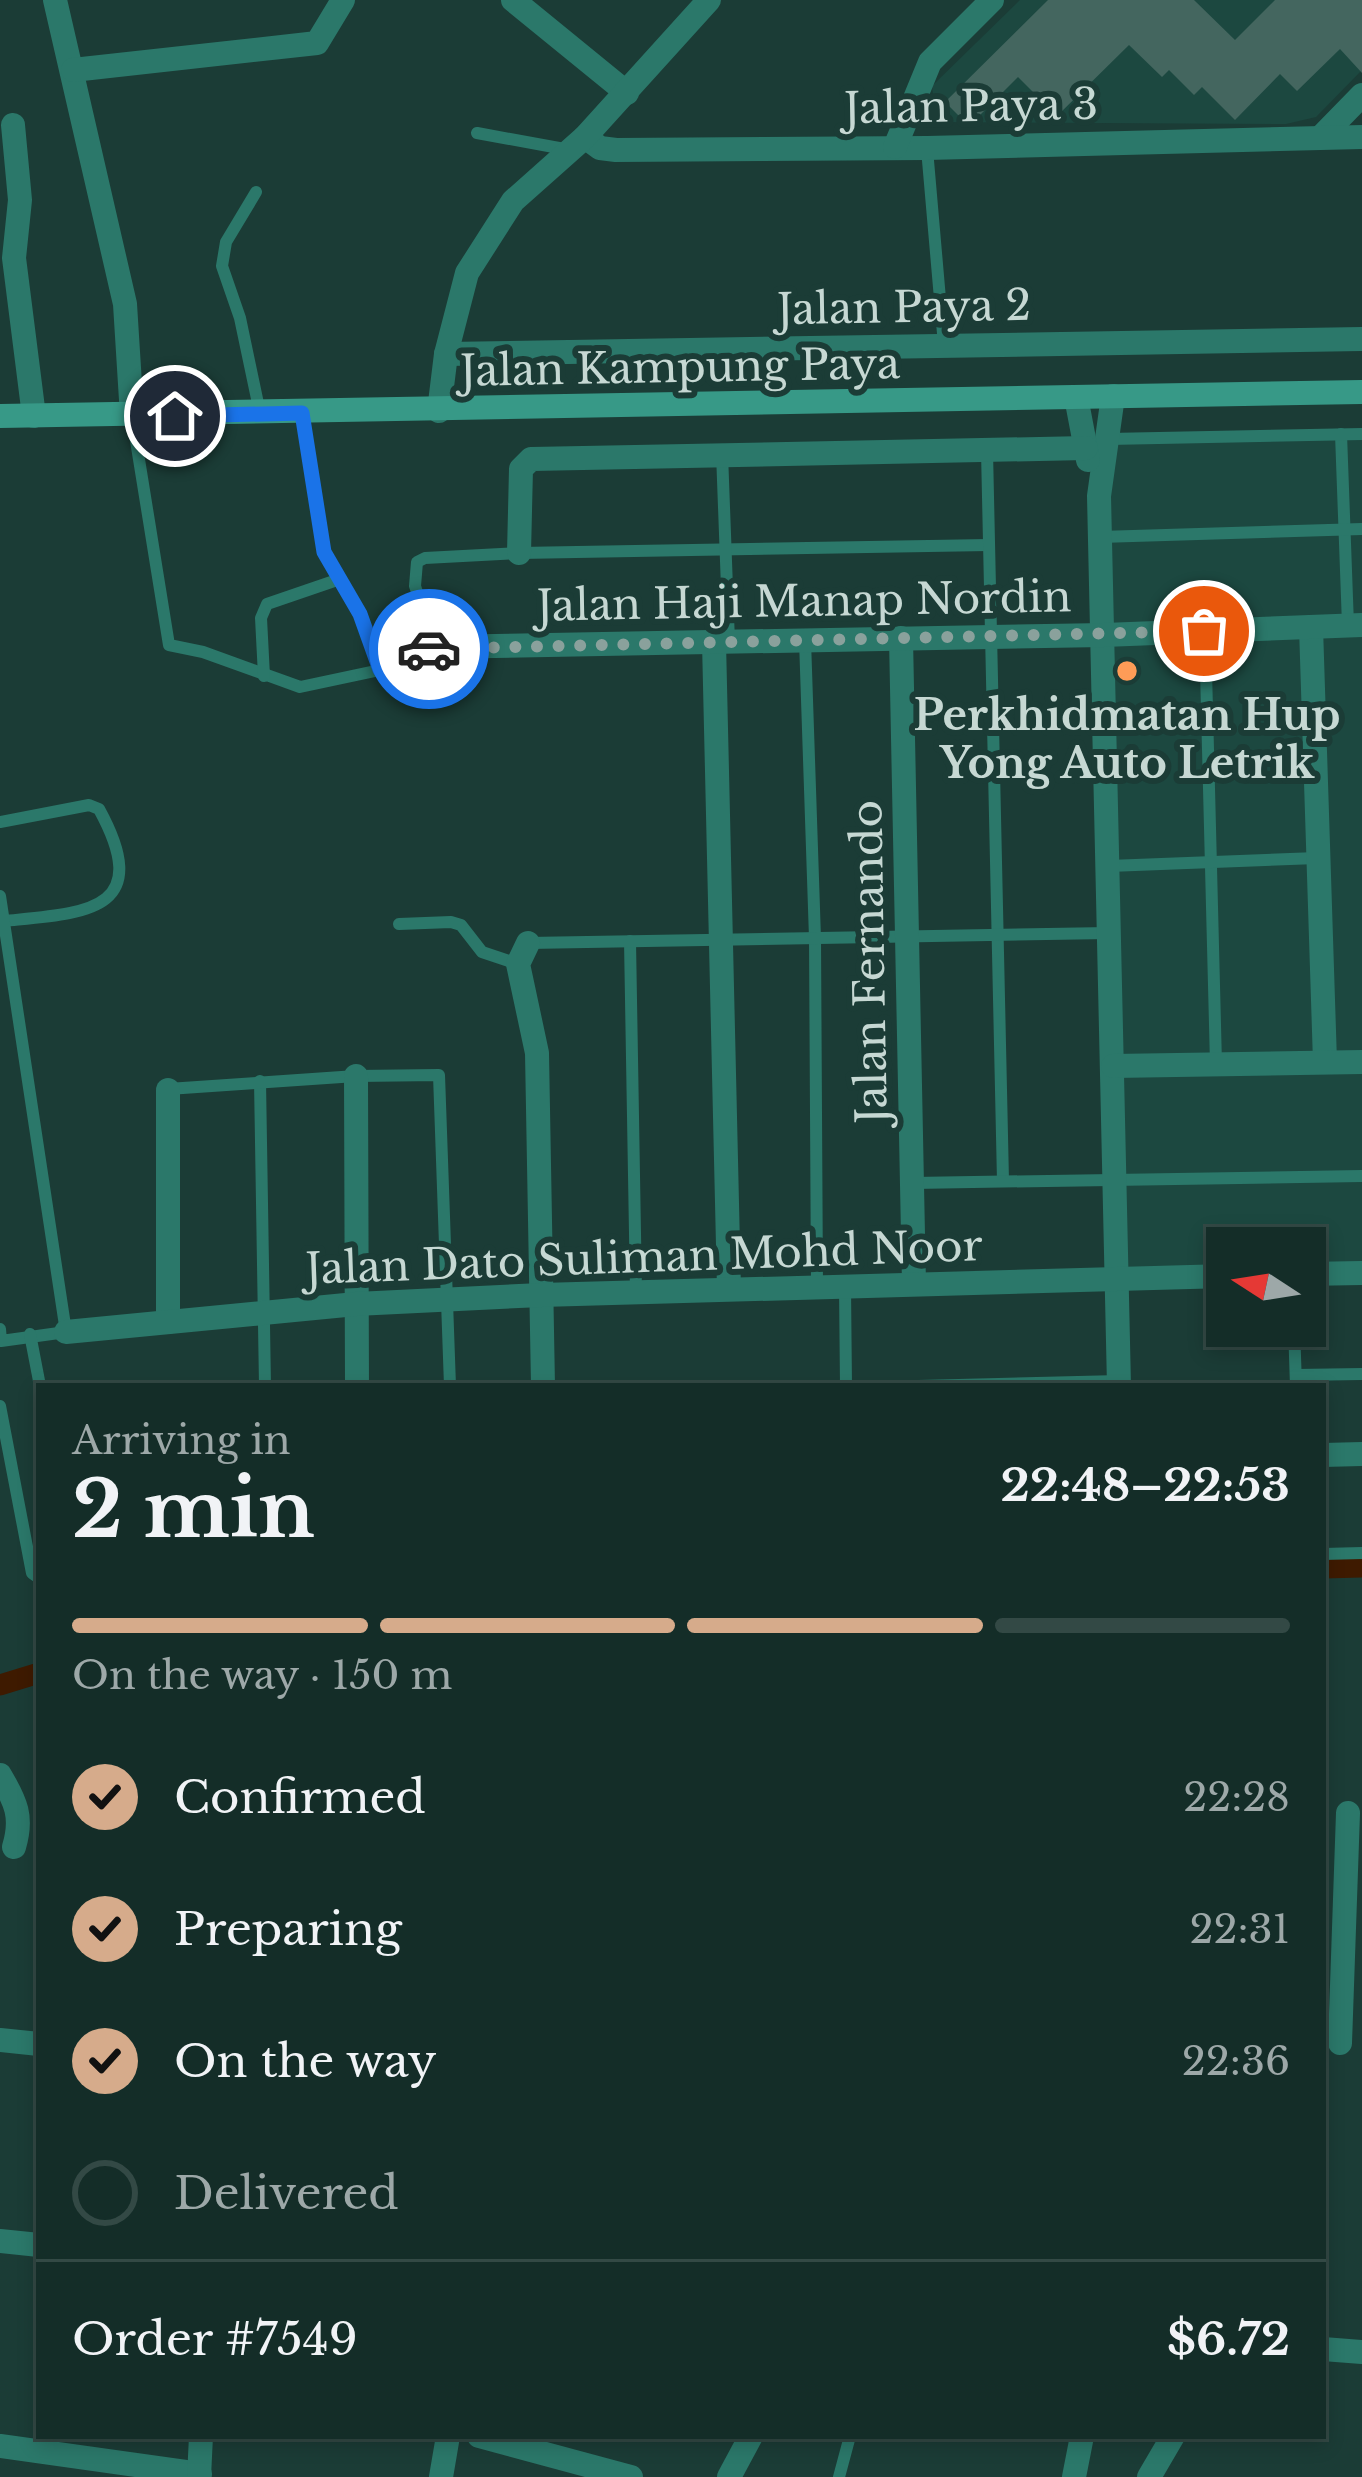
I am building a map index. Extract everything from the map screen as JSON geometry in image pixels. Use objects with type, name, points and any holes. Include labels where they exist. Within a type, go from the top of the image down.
[{"type":"street","points":[[55,0],[125,304],[132,416]]},
{"type":"street","points":[[73,70],[317,43],[343,0]]},
{"type":"street","points":[[513,0],[627,93]]},
{"type":"street","points":[[439,411],[446,354],[466,273],[513,201],[578,144],[709,0]]},
{"type":"street","points":[[895,147],[930,62],[992,0]]},
{"type":"street","points":[[1322,136],[1362,95]]},
{"type":"street","points":[[13,125],[20,200],[14,258],[34,416]]},
{"type":"street","name":"Jalan Paya 3","points":[[578,144],[616,150],[927,148],[1362,137]]},
{"type":"street","name":"Jalan Paya 2","points":[[446,354],[1362,339]]},
{"type":"street","name":"Jalan Kampung Paya","points":[[0,416],[1362,392]]},
{"type":"street","points":[[1113,396],[1097,444],[1119,1383]]},
{"type":"street","points":[[1076,397],[1097,444]]},
{"type":"street","name":"Jalan Kampung Paya","points":[[519,553],[521,469],[532,459],[987,451],[1097,444]]},
{"type":"street","name":"Jalan Haji Manap Nordin","points":[[434,647],[1355,626]]},
{"type":"street","points":[[1311,627],[1325,1062]]},
{"type":"street","name":"Jalan Fernando","points":[[901,638],[914,1284]]},
{"type":"street","points":[[721,642],[721,940],[729,1289]]},
{"type":"street","points":[[523,953],[537,1053],[543,1383]]},
{"type":"street","points":[[1112,1066],[1362,1062]]},
{"type":"street","points":[[356,1076],[357,1383]]},
{"type":"street","points":[[168,1090],[168,1322]]},
{"type":"street","points":[[1326,1274],[1362,1273]]},
{"type":"street","name":"Jalan Dato Suliman Mohd Noor","points":[[66,1332],[356,1304],[541,1294],[1206,1276]]},
{"type":"street","points":[[1326,1455],[1362,1454]]},
{"type":"street","points":[[0,1775],[16,1804],[21,1825],[18,1848]]},
{"type":"street","points":[[1342,2043],[1344,1813]]},
{"type":"street","points":[[0,2039],[36,2044]]},
{"type":"street","points":[[0,2241],[36,2245]]},
{"type":"street","points":[[1326,2349],[1362,2352]]},
{"type":"street","points":[[0,2446],[200,2475],[201,2439]]},
{"type":"street","points":[[441,2477],[447,2439]]},
{"type":"street","points":[[490,2439],[631,2477]]},
{"type":"street","points":[[729,2477],[749,2439]]},
{"type":"street","points":[[1074,2477],[1081,2439]]},
{"type":"street","points":[[1149,2477],[1171,2439]]},
{"type":"lane","points":[[477,133],[578,144]]},
{"type":"lane","points":[[927,148],[944,345]]},
{"type":"lane","points":[[256,193],[226,242],[222,266],[240,318],[260,414]]},
{"type":"lane","points":[[302,413],[324,552],[360,614],[380,670]]},
{"type":"lane","points":[[132,416],[170,645],[300,687],[380,670],[434,647],[415,586],[418,562],[425,558],[989,545]]},
{"type":"lane","points":[[1341,434],[1355,626]]},
{"type":"lane","points":[[1097,444],[1362,434]]},
{"type":"lane","points":[[987,451],[1003,1181]]},
{"type":"lane","points":[[721,642],[722,453]]},
{"type":"lane","points":[[1100,537],[1362,529]]},
{"type":"lane","points":[[264,676],[261,618],[267,604],[340,579]]},
{"type":"lane","points":[[1204,631],[1216,1064]]},
{"type":"lane","points":[[805,640],[815,938],[817,1287]]},
{"type":"lane","points":[[0,822],[89,805],[99,809],[117,854],[118,879],[111,895],[91,910],[4,921]]},
{"type":"lane","points":[[1109,866],[1318,857]]},
{"type":"lane","points":[[0,896],[66,1332],[1,1341]]},
{"type":"lane","points":[[399,924],[451,922],[461,925],[482,952],[523,953],[630,941],[1109,933]]},
{"type":"lane","points":[[630,941],[636,1292]]},
{"type":"lane","points":[[168,1090],[171,1086],[434,1072],[442,1081],[450,1383]]},
{"type":"lane","points":[[260,1081],[265,1383]]},
{"type":"lane","points":[[912,1183],[1362,1177]]},
{"type":"lane","points":[[845,1286],[846,1383]]},
{"type":"lane","points":[[0,1329],[0,1356]]},
{"type":"lane","points":[[30,1334],[39,1383]]},
{"type":"lane","points":[[1295,1347],[1296,1381],[1362,1374]]},
{"type":"lane","points":[[0,1406],[36,1576]]},
{"type":"lane","points":[[1326,1554],[1362,1553]]},
{"type":"lane","points":[[839,2477],[849,2439]]},
{"type":"shaded area","points":[[1020,0],[1362,0],[1362,70],[1316,117],[1286,124],[936,122],[932,86]]},
{"type":"shaded area","points":[[1362,429],[1362,1281],[1326,1282],[1326,1227],[1206,1227],[1206,1285],[1125,1287],[1106,495],[1116,434]]},
{"type":"building","points":[[1048,0],[1194,0],[1235,40],[1275,0],[1362,0],[1362,73],[1340,49],[1297,91],[1280,74],[1235,120],[1202,87],[1194,95],[1169,70],[1162,77],[1129,45],[1057,116],[1018,77],[969,126],[945,102]]},
{"type":"waterway","points":[[1326,1568],[1362,1567]]},
{"type":"waterway","points":[[0,1685],[36,1674]]},
{"type":"way so far","points":[[429,649],[1204,631]]},
{"type":"place","name":"Perkhidmatan Hup Yong Auto Letrik","points":[[1127,671]]},
{"type":"route","points":[[175,416],[302,413],[324,552],[360,614],[380,670],[429,649]]}]
